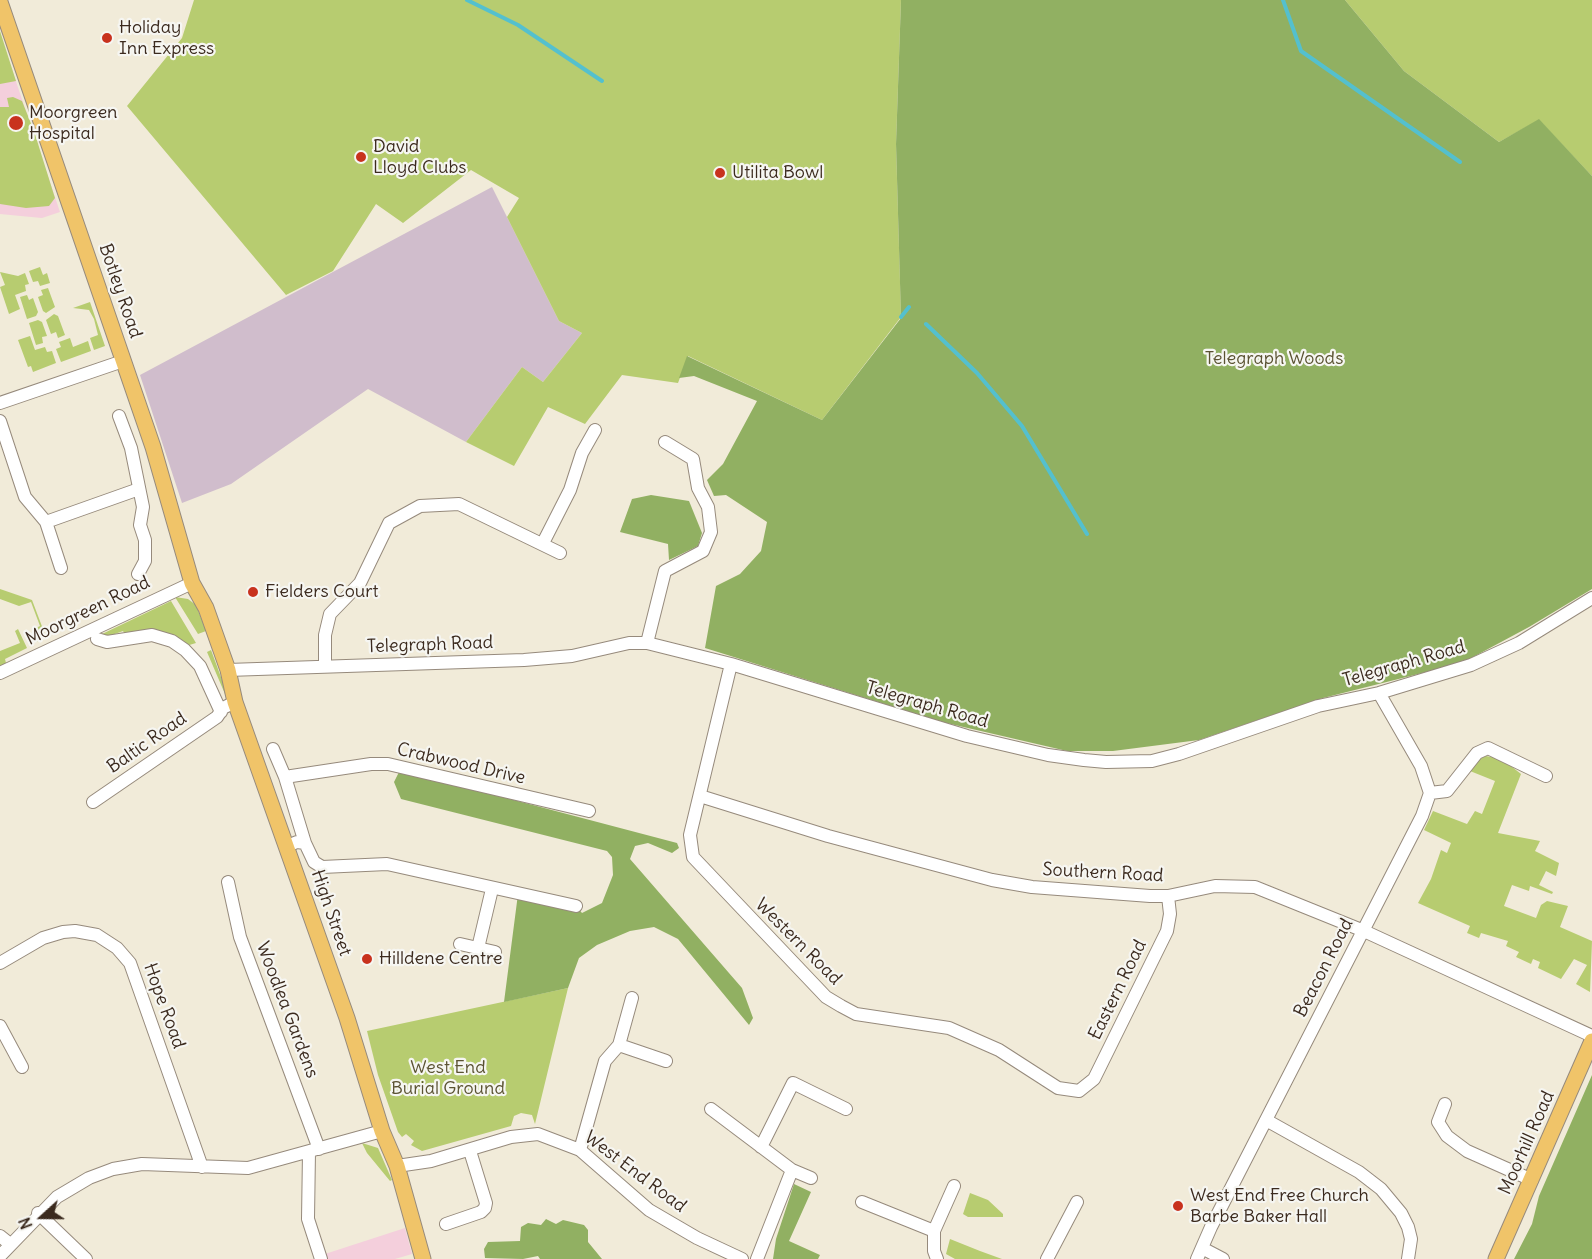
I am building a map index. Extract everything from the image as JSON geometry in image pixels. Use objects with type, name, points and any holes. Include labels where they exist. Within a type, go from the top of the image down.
[{"type":"main road","name":"Botley Road","points":[[3,5],[153,447],[192,583]]},
{"type":"main road","name":"High Street","points":[[192,583],[206,608],[228,670],[235,702],[347,1018],[382,1131],[397,1166],[423,1259]]},
{"type":"main road","name":"Moorhill Road","points":[[1496,1259],[1592,1041]]},
{"type":"street","points":[[0,403],[123,361]]},
{"type":"street","points":[[119,416],[131,448],[143,507],[140,525],[146,540],[145,561],[138,574]]},
{"type":"street","points":[[0,421],[25,497],[46,522],[61,568]]},
{"type":"street","points":[[543,543],[570,490],[582,453],[595,430]]},
{"type":"street","points":[[647,643],[665,571],[703,551],[711,532],[708,507],[698,488],[693,459],[665,442]]},
{"type":"street","points":[[46,522],[139,489]]},
{"type":"street","points":[[325,666],[325,635],[330,614],[360,584],[389,523],[420,506],[459,504],[560,553]]},
{"type":"street","name":"Moorgreen Road","points":[[0,673],[192,583]]},
{"type":"street","name":"Telegraph Road","points":[[228,670],[524,660],[572,656],[629,643],[647,643],[731,664],[967,736],[1048,755],[1106,762],[1152,760],[1179,754],[1318,706],[1379,693],[1495,655],[1519,643],[1592,598]]},
{"type":"street","points":[[97,639],[107,642],[152,635],[172,641],[185,650],[200,666],[221,712]]},
{"type":"street","name":"Western Road","points":[[731,664],[690,835],[693,857],[825,997],[856,1014],[949,1028],[999,1050],[1058,1088],[1079,1091]]},
{"type":"street","points":[[1379,693],[1421,766],[1430,793],[1447,791],[1477,753],[1488,748],[1546,776]]},
{"type":"street","name":"Baltic Road","points":[[93,802],[217,717],[235,702]]},
{"type":"street","points":[[273,749],[285,777],[305,843],[314,862],[322,867],[387,864],[576,906]]},
{"type":"street","name":"Crabwood Drive","points":[[285,777],[380,763],[590,811]]},
{"type":"street","name":"Beacon Road","points":[[1200,1253],[1422,816],[1430,793]]},
{"type":"street","name":"Southern Road","points":[[700,796],[828,836],[992,880],[1032,887],[1168,896],[1215,886],[1255,887],[1364,931],[1592,1036]]},
{"type":"street","points":[[287,846],[297,842],[305,843]]},
{"type":"street","name":"Woodlea Gardens","points":[[228,882],[235,938],[314,1150]]},
{"type":"street","points":[[478,948],[492,889]]},
{"type":"street","name":"Eastern Road","points":[[1079,1091],[1094,1079],[1167,931],[1170,914],[1168,896]]},
{"type":"street","name":"Hope Road","points":[[0,963],[43,938],[63,932],[75,931],[97,935],[117,948],[130,963],[202,1167]]},
{"type":"street","points":[[460,944],[495,952]]},
{"type":"street","points":[[580,1150],[605,1062],[619,1045],[632,998]]},
{"type":"street","points":[[0,1026],[22,1067]]},
{"type":"street","points":[[619,1045],[666,1061]]},
{"type":"street","points":[[761,1147],[793,1083],[846,1109]]},
{"type":"street","points":[[1445,1104],[1438,1122],[1447,1137],[1467,1151],[1532,1180]]},
{"type":"street","points":[[711,1109],[792,1170],[811,1178]]},
{"type":"street","points":[[1266,1120],[1359,1172],[1381,1189],[1401,1213],[1408,1227],[1411,1239],[1408,1259]]},
{"type":"street","points":[[0,1256],[38,1213],[71,1187],[115,1168],[142,1164],[248,1168],[382,1131]]},
{"type":"street","name":"West End Road","points":[[397,1166],[431,1161],[511,1137],[538,1134],[580,1150],[649,1210],[697,1238],[742,1259]]},
{"type":"street","points":[[314,1150],[308,1218],[321,1259]]},
{"type":"street","points":[[446,1224],[481,1212],[485,1208],[486,1203],[470,1151]]},
{"type":"street","points":[[758,1259],[792,1170]]},
{"type":"street","points":[[938,1259],[934,1251],[934,1232],[954,1186]]},
{"type":"street","points":[[862,1202],[934,1232]]},
{"type":"street","points":[[1047,1259],[1077,1202]]},
{"type":"street","points":[[38,1213],[86,1259]]},
{"type":"street","points":[[0,1236],[10,1244]]},
{"type":"street","points":[[1200,1253],[1223,1259]]},
{"type":"shaded area","name":"Moorgreen Hospital","points":[[0,34],[60,212],[42,218],[0,214]]},
{"type":"shaded area","points":[[492,187],[559,321],[582,333],[543,382],[522,367],[466,442],[368,389],[231,484],[182,503],[140,375]]},
{"type":"shaded area","points":[[405,1228],[412,1254],[395,1259],[327,1259],[325,1254]]},
{"type":"green space","points":[[194,0],[901,0],[896,144],[901,317],[822,420],[688,356],[678,383],[622,375],[585,424],[548,407],[514,466],[466,442],[522,367],[543,382],[582,333],[559,321],[507,217],[519,198],[471,170],[403,223],[376,204],[333,271],[286,295],[127,106],[182,38]]},
{"type":"green space","name":"Telegraph Woods","points":[[901,0],[1345,0],[1404,71],[1499,142],[1539,119],[1592,176],[1592,589],[1529,627],[1462,663],[1323,698],[1199,740],[1113,751],[1067,751],[942,722],[705,648],[716,586],[740,574],[761,551],[767,522],[726,495],[714,496],[707,480],[723,464],[757,401],[694,376],[679,378],[687,356],[822,420],[901,318],[896,144]]},
{"type":"green space","points":[[1345,0],[1592,0],[1592,176],[1539,120],[1499,142],[1404,71]]},
{"type":"green space","points":[[0,31],[16,81],[0,84]]},
{"type":"green space","name":"Moorgreen Hospital","points":[[13,97],[22,101],[34,131],[55,198],[49,206],[26,208],[0,204],[0,107],[9,107],[7,98]]},
{"type":"green space","points":[[40,267],[43,275],[47,273],[50,283],[40,286],[38,281],[33,282],[29,271]]},
{"type":"green space","points":[[0,272],[18,276],[25,273],[29,284],[25,285],[26,291],[15,295],[20,309],[9,314],[0,287],[5,285]]},
{"type":"green space","points":[[48,288],[55,307],[46,313],[38,297],[43,295],[41,290]]},
{"type":"green space","points":[[27,295],[29,300],[33,298],[38,312],[36,316],[27,319],[20,297]]},
{"type":"green space","points":[[90,302],[105,346],[94,350],[90,338],[98,335],[94,319],[89,310],[73,308]]},
{"type":"green space","points":[[54,314],[58,316],[65,335],[58,338],[56,332],[51,334],[46,320]]},
{"type":"green space","points":[[38,320],[42,322],[47,336],[42,337],[43,343],[36,345],[29,323]]},
{"type":"green space","points":[[30,336],[35,350],[45,347],[47,352],[52,351],[56,363],[33,372],[31,366],[28,367],[18,340]]},
{"type":"green space","points":[[70,338],[73,347],[88,341],[91,351],[61,362],[56,349],[61,347],[59,342]]},
{"type":"green space","points":[[651,495],[689,501],[702,533],[698,546],[669,560],[668,544],[620,532],[632,499]]},
{"type":"green space","points":[[0,589],[32,600],[46,637],[36,642],[32,630],[40,626],[31,602],[19,606],[0,599]]},
{"type":"green space","points":[[175,597],[188,599],[196,605],[206,631],[198,634]]},
{"type":"green space","points":[[171,601],[196,643],[186,646],[126,636],[123,631],[112,635],[113,638],[100,635]]},
{"type":"green space","points":[[18,629],[27,648],[5,659],[6,663],[0,666],[0,651],[20,643],[15,631]]},
{"type":"green space","points":[[211,650],[225,688],[225,694],[207,652]]},
{"type":"green space","points":[[1486,756],[1502,759],[1521,774],[1498,833],[1540,841],[1535,851],[1559,863],[1556,876],[1546,871],[1539,885],[1553,892],[1552,894],[1530,886],[1529,891],[1512,885],[1504,906],[1536,918],[1541,905],[1547,901],[1568,906],[1560,927],[1592,941],[1590,992],[1576,984],[1587,965],[1574,959],[1561,979],[1538,968],[1540,962],[1533,959],[1531,964],[1516,957],[1519,952],[1506,946],[1508,941],[1481,933],[1479,938],[1467,933],[1470,926],[1418,903],[1431,879],[1441,850],[1447,853],[1451,843],[1424,830],[1433,811],[1467,824],[1475,811],[1482,814],[1495,781],[1470,771],[1479,758]]},
{"type":"green space","points":[[400,770],[677,843],[679,848],[672,853],[648,843],[635,846],[630,859],[742,988],[753,1018],[749,1025],[678,939],[654,927],[630,931],[597,945],[579,958],[568,988],[504,1002],[518,894],[576,906],[582,913],[602,903],[613,875],[612,857],[607,851],[401,799],[394,782]]},
{"type":"green space","name":"West End Burial Ground","points":[[568,988],[535,1124],[532,1115],[521,1113],[514,1116],[511,1126],[422,1151],[411,1145],[414,1141],[406,1134],[402,1137],[398,1132],[378,1075],[367,1031]]},
{"type":"green space","points":[[1592,1075],[1592,1259],[1514,1259],[1532,1224],[1539,1196]]},
{"type":"green space","points":[[362,1143],[378,1148],[392,1180],[390,1181],[367,1153]]},
{"type":"green space","points":[[794,1184],[811,1192],[789,1241],[820,1255],[818,1259],[773,1259],[776,1239]]},
{"type":"green space","points":[[970,1193],[988,1200],[1003,1214],[1003,1217],[968,1217],[963,1214]]},
{"type":"green space","points":[[546,1219],[556,1224],[563,1220],[584,1225],[588,1230],[588,1242],[602,1259],[540,1259],[538,1256],[523,1259],[485,1258],[484,1249],[488,1242],[520,1241],[521,1227],[528,1223],[541,1225]]},
{"type":"green space","points":[[950,1239],[1002,1259],[955,1259],[946,1254]]},
{"type":"waterway","points":[[467,0],[518,25],[602,81]]},
{"type":"waterway","points":[[1283,0],[1301,51],[1460,162]]},
{"type":"waterway","points":[[901,317],[909,307]]},
{"type":"waterway","points":[[926,324],[977,373],[1022,426],[1087,534]]},
{"type":"place","name":"Holiday Inn Express","points":[[107,38]]},
{"type":"place","name":"Moorgreen Hospital","points":[[16,123]]},
{"type":"place","name":"David Lloyd Clubs","points":[[361,157]]},
{"type":"place","name":"Utilita Bowl","points":[[720,173]]},
{"type":"place","name":"Fielders Court","points":[[253,592]]},
{"type":"place","name":"Hilldene Centre","points":[[367,959]]},
{"type":"place","name":"West End Free Church Barbe Baker Hall","points":[[1178,1206]]}]
